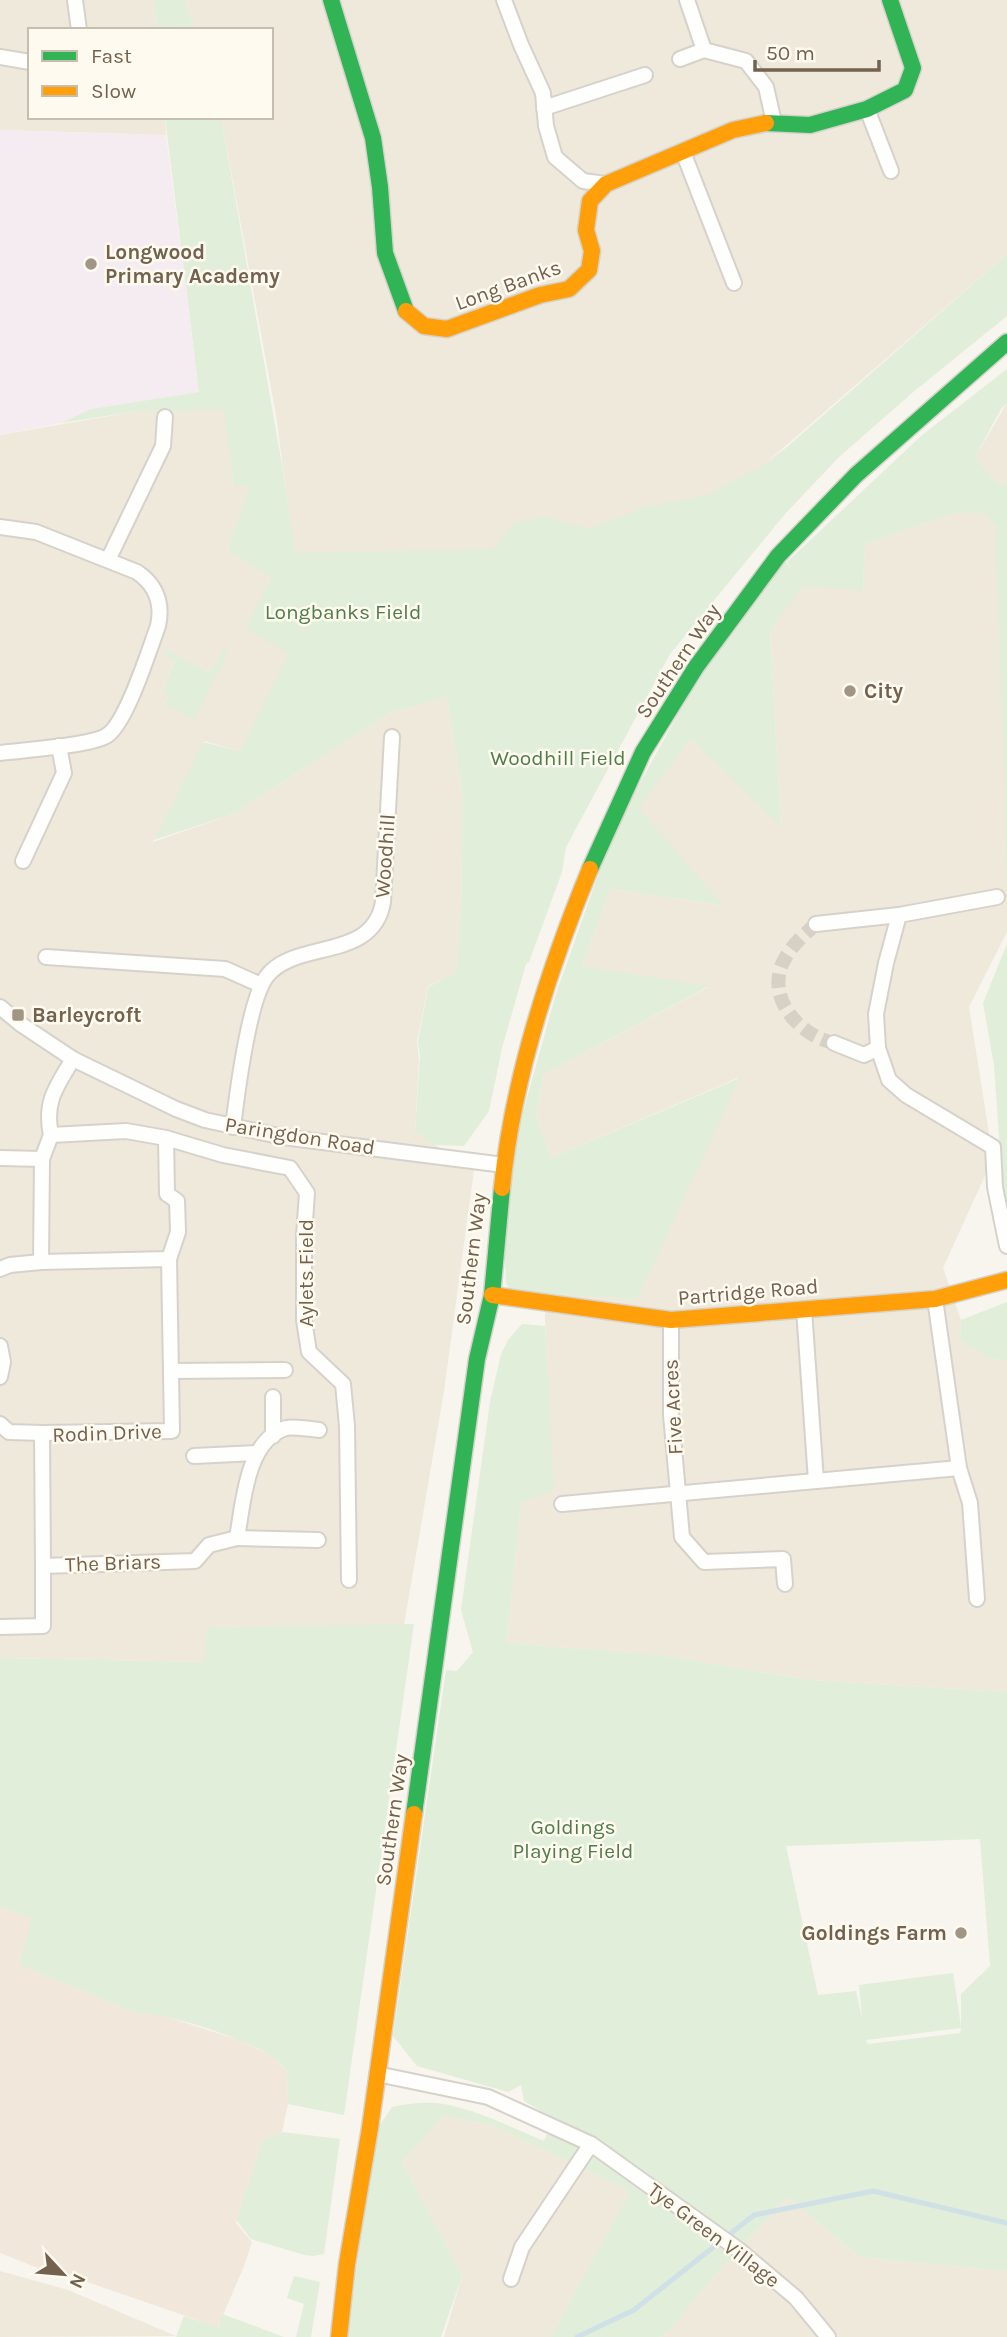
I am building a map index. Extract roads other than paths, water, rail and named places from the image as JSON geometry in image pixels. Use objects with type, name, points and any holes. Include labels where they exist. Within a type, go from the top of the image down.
[{"type":"main road","name":"Long Banks","points":[[331,0],[373,138],[385,253],[404,310],[424,326],[447,329],[540,295],[569,289],[589,270],[592,251],[586,230],[590,201],[606,184]]},
{"type":"main road","points":[[606,184],[733,130],[774,122],[810,124],[867,109],[905,90],[913,68],[890,0]]},
{"type":"main road","name":"Southern Way","points":[[339,2337],[347,2264],[377,2074],[476,1372],[492,1295],[504,1165],[524,1066],[564,932],[601,840],[643,752],[696,667],[778,556],[856,475],[1007,342]]},
{"type":"main road","name":"Partridge Road","points":[[492,1295],[671,1320],[935,1299],[1007,1280]]},
{"type":"street","points":[[75,0],[79,28]]},
{"type":"street","points":[[504,0],[543,93],[546,126],[555,157],[583,181],[606,184]]},
{"type":"street","points":[[687,0],[704,50]]},
{"type":"street","points":[[680,59],[704,50],[746,61],[766,87],[774,122]]},
{"type":"street","points":[[0,57],[28,62]]},
{"type":"street","points":[[544,108],[645,75]]},
{"type":"street","points":[[867,109],[891,171]]},
{"type":"street","points":[[683,152],[734,283]]},
{"type":"street","points":[[107,560],[163,446],[165,416]]},
{"type":"street","points":[[0,527],[36,532],[137,572],[152,585],[160,602],[158,626],[123,714],[114,729],[98,740],[0,753]]},
{"type":"street","name":"Woodhill","points":[[261,985],[272,970],[281,964],[357,939],[378,919],[383,902],[392,737]]},
{"type":"street","points":[[23,861],[64,773],[59,746]]},
{"type":"street","points":[[816,924],[900,915],[997,897]]},
{"type":"street","points":[[900,915],[886,963],[876,1014],[878,1048],[890,1080],[906,1095],[993,1147],[995,1187],[1007,1246]]},
{"type":"street","points":[[46,957],[225,969],[261,985],[254,1004],[233,1127]]},
{"type":"street","name":"Paringdon Road","points":[[0,1007],[73,1059],[176,1109],[233,1127],[283,1138],[504,1165]]},
{"type":"street","points":[[834,1043],[864,1055],[878,1048]]},
{"type":"street","points":[[41,1262],[42,1159],[51,1135],[47,1118],[51,1096],[73,1059]]},
{"type":"street","name":"Aylets Field","points":[[51,1135],[126,1131],[166,1138],[223,1155],[290,1168],[307,1192],[304,1320],[309,1352],[344,1384],[349,1580]]},
{"type":"street","name":"Rodin Drive","points":[[43,1566],[42,1433],[172,1431],[169,1259],[178,1232],[177,1201],[167,1194],[166,1138]]},
{"type":"street","points":[[0,1158],[42,1159]]},
{"type":"street","points":[[0,1269],[9,1265],[41,1262],[169,1259]]},
{"type":"street","points":[[935,1299],[958,1468],[970,1503],[976,1599]]},
{"type":"street","points":[[804,1309],[816,1481]]},
{"type":"street","name":"Five Acres","points":[[671,1320],[671,1416],[682,1537],[704,1562],[783,1559],[785,1584]]},
{"type":"street","points":[[0,1346],[3,1362],[0,1377]]},
{"type":"street","points":[[172,1371],[285,1370]]},
{"type":"street","points":[[273,1397],[273,1436]]},
{"type":"street","points":[[0,1424],[9,1432],[42,1433]]},
{"type":"street","points":[[237,1538],[247,1479],[257,1453],[273,1436],[287,1428],[319,1430]]},
{"type":"street","points":[[194,1456],[257,1453]]},
{"type":"street","points":[[562,1504],[958,1468]]},
{"type":"street","name":"The Briars","points":[[0,1627],[43,1626],[43,1566],[195,1561],[209,1545],[237,1538],[318,1540]]},
{"type":"street","name":"Tye Green Village","points":[[377,2074],[488,2097],[591,2144],[739,2250],[796,2298],[828,2337]]},
{"type":"street","points":[[510,2278],[522,2247],[591,2144]]},
{"type":"waterway","points":[[577,2337],[634,2310],[754,2215],[873,2191],[1007,2223]]},
{"type":"tunnel","points":[[816,924],[787,954],[778,980],[784,1005],[791,1015],[810,1033],[834,1043]]},
{"type":"place","name":"Longwood Primary Academy","points":[[91,264]]},
{"type":"place","name":"City","points":[[850,691]]},
{"type":"place","name":"Barleycroft","points":[[18,1015]]},
{"type":"place","name":"Goldings Farm","points":[[961,1933]]},
{"type":"park label","name":"Longbanks Field","points":[[343,612]]},
{"type":"park label","name":"Woodhill Field","points":[[558,758]]},
{"type":"park label","name":"Goldings Playing Field","points":[[573,1839]]}]
